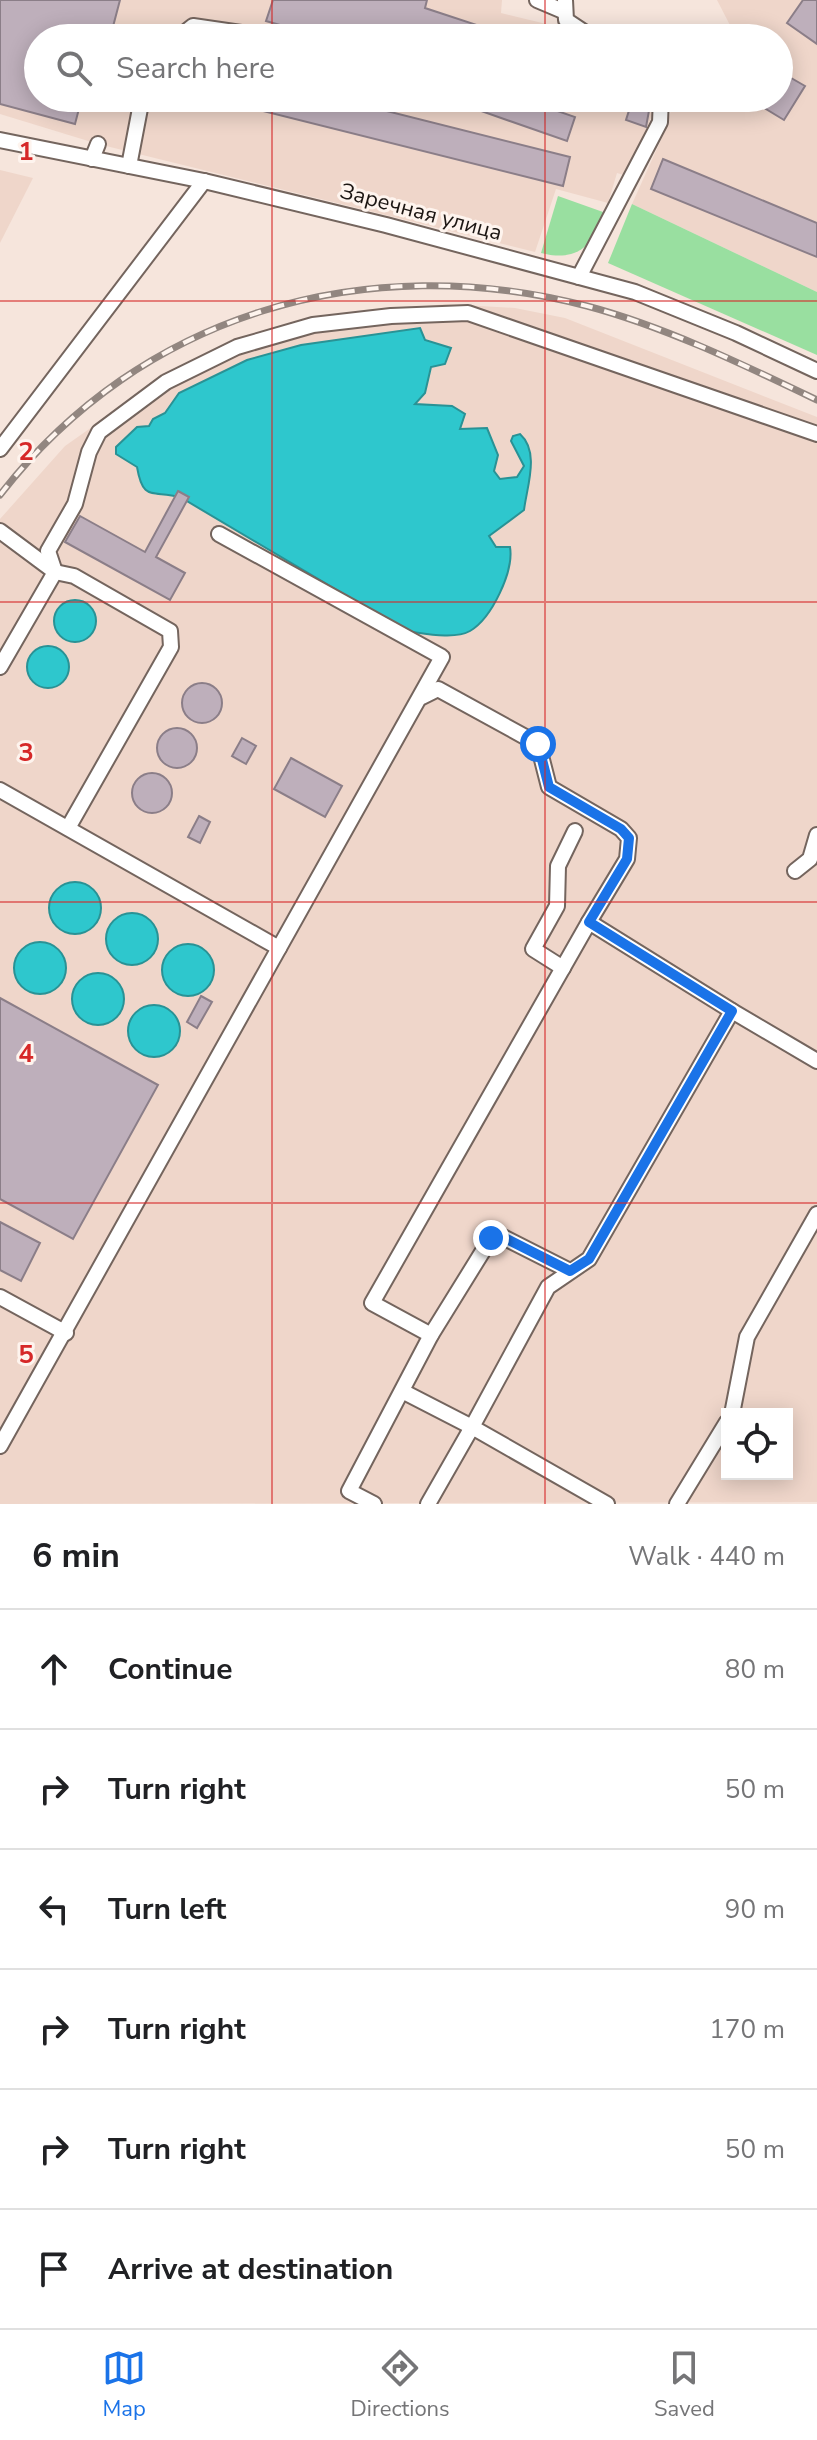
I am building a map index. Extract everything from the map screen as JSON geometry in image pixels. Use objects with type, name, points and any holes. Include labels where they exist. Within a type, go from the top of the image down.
[{"type":"street","points":[[540,1],[564,6],[566,20],[572,24]]},
{"type":"street","points":[[129,166],[139,112]]},
{"type":"street","points":[[579,277],[660,122],[660,112]]},
{"type":"street","name":"Заречная улица","points":[[0,140],[204,181],[635,292],[736,333],[817,371]]},
{"type":"street","points":[[92,159],[98,144]]},
{"type":"street","points":[[0,449],[204,181]]},
{"type":"street","points":[[0,667],[55,572],[48,551],[75,504],[89,452],[99,432],[166,382],[237,347],[313,325],[391,316],[468,313],[817,434]]},
{"type":"street","points":[[0,531],[55,572],[74,576],[170,631],[171,647],[68,828]]},
{"type":"street","points":[[0,1446],[442,657],[219,534]]},
{"type":"street","points":[[422,697],[438,689],[538,744],[549,787],[621,829],[629,838],[627,859],[372,1303],[431,1335]]},
{"type":"street","points":[[0,790],[279,948]]},
{"type":"street","points":[[563,968],[533,949],[557,906],[558,866],[575,831]]},
{"type":"street","points":[[795,871],[810,859],[817,835]]},
{"type":"street","points":[[589,922],[817,1061]]},
{"type":"street","points":[[428,1504],[548,1287],[589,1259],[732,1011]]},
{"type":"street","points":[[733,1408],[747,1337],[817,1214]]},
{"type":"street","points":[[374,1504],[349,1491],[431,1335],[491,1238],[503,1237],[570,1271]]},
{"type":"street","points":[[0,1297],[66,1333]]},
{"type":"street","points":[[402,1391],[607,1504]]},
{"type":"street","points":[[677,1504],[721,1432]]},
{"type":"shaded area","points":[[0,0],[502,0],[501,13],[547,24],[24,24],[24,112],[653,112],[627,176],[617,173],[608,203],[556,189],[535,252],[98,144],[0,114]]},
{"type":"shaded area","points":[[717,0],[817,0],[817,292],[632,204],[671,112],[793,112],[793,24],[729,24]]},
{"type":"shaded area","points":[[0,170],[33,178],[0,243]]},
{"type":"shaded area","points":[[445,304],[515,308],[565,318],[817,417],[817,1502],[0,1504],[0,519],[65,446],[166,375],[236,339],[312,318]]},
{"type":"green space","points":[[558,196],[603,212],[595,234],[582,249],[564,255],[541,253]]},
{"type":"green space","points":[[632,204],[817,292],[817,355],[608,263]]},
{"type":"water","points":[[420,328],[425,340],[451,348],[445,364],[431,367],[425,393],[415,404],[452,406],[465,414],[460,429],[487,428],[498,455],[494,471],[500,479],[517,477],[524,466],[511,441],[513,436],[520,434],[526,441],[531,460],[524,510],[489,536],[496,547],[510,547],[505,581],[486,616],[463,634],[406,631],[180,497],[146,490],[137,467],[116,454],[116,447],[137,427],[149,426],[153,419],[165,413],[179,393],[247,360],[301,345]]},
{"type":"water","points":[[75,600],[90,606],[96,621],[90,636],[75,642],[60,636],[54,621],[60,606]]},
{"type":"water","points":[[48,646],[63,652],[69,667],[63,682],[48,688],[33,682],[27,667],[33,652]]},
{"type":"water","points":[[75,882],[94,889],[101,908],[94,927],[75,934],[56,927],[49,908],[56,889]]},
{"type":"water","points":[[132,913],[151,920],[158,939],[151,958],[132,965],[113,958],[106,939],[113,920]]},
{"type":"water","points":[[40,942],[59,949],[66,968],[59,987],[40,994],[21,987],[14,968],[21,949]]},
{"type":"water","points":[[188,944],[207,951],[214,970],[207,989],[188,996],[169,989],[162,970],[169,951]]},
{"type":"water","points":[[98,973],[117,980],[124,999],[117,1018],[98,1025],[79,1018],[72,999],[79,980]]},
{"type":"water","points":[[154,1005],[173,1012],[180,1031],[173,1050],[154,1057],[135,1050],[128,1031],[135,1012]]},
{"type":"building","points":[[0,0],[120,0],[114,24],[24,24],[24,110],[0,104]]},
{"type":"building","points":[[273,0],[427,0],[425,8],[474,24],[276,24],[266,21]]},
{"type":"building","points":[[803,0],[817,0],[817,44],[793,27],[793,24],[787,23]]},
{"type":"building","points":[[793,79],[805,86],[793,105]]},
{"type":"building","points":[[30,112],[78,112],[75,124]]},
{"type":"building","points":[[267,112],[391,112],[570,157],[563,186]]},
{"type":"building","points":[[484,112],[561,112],[575,117],[567,141]]},
{"type":"building","points":[[629,112],[649,112],[646,127],[626,120]]},
{"type":"building","points":[[771,112],[789,112],[784,120]]},
{"type":"building","points":[[663,159],[817,223],[817,257],[651,189]]},
{"type":"building","points":[[178,491],[189,497],[156,557],[185,573],[170,600],[65,542],[80,516],[145,552]]},
{"type":"building","points":[[202,683],[216,689],[222,703],[216,717],[202,723],[188,717],[182,703],[188,689]]},
{"type":"building","points":[[177,728],[191,734],[197,748],[191,762],[177,768],[163,762],[157,748],[163,734]]},
{"type":"building","points":[[242,738],[256,746],[246,764],[232,756]]},
{"type":"building","points":[[291,758],[342,786],[325,817],[274,789]]},
{"type":"building","points":[[152,773],[166,779],[172,793],[166,807],[152,813],[138,807],[132,793],[138,779]]},
{"type":"building","points":[[199,816],[210,822],[200,843],[188,837]]},
{"type":"building","points":[[201,996],[212,1002],[197,1028],[187,1022]]},
{"type":"building","points":[[0,998],[158,1085],[73,1239],[0,1199]]},
{"type":"building","points":[[0,1222],[40,1243],[21,1281],[0,1270]]},
{"type":"railway","points":[[0,495],[57,432],[121,380],[190,340],[264,310],[342,292],[422,286],[504,290],[587,306],[675,336],[817,400]]},
{"type":"route","points":[[491,1238],[503,1237],[570,1271],[589,1259],[732,1011],[589,922],[627,859],[629,838],[621,829],[549,787],[538,744]]}]
